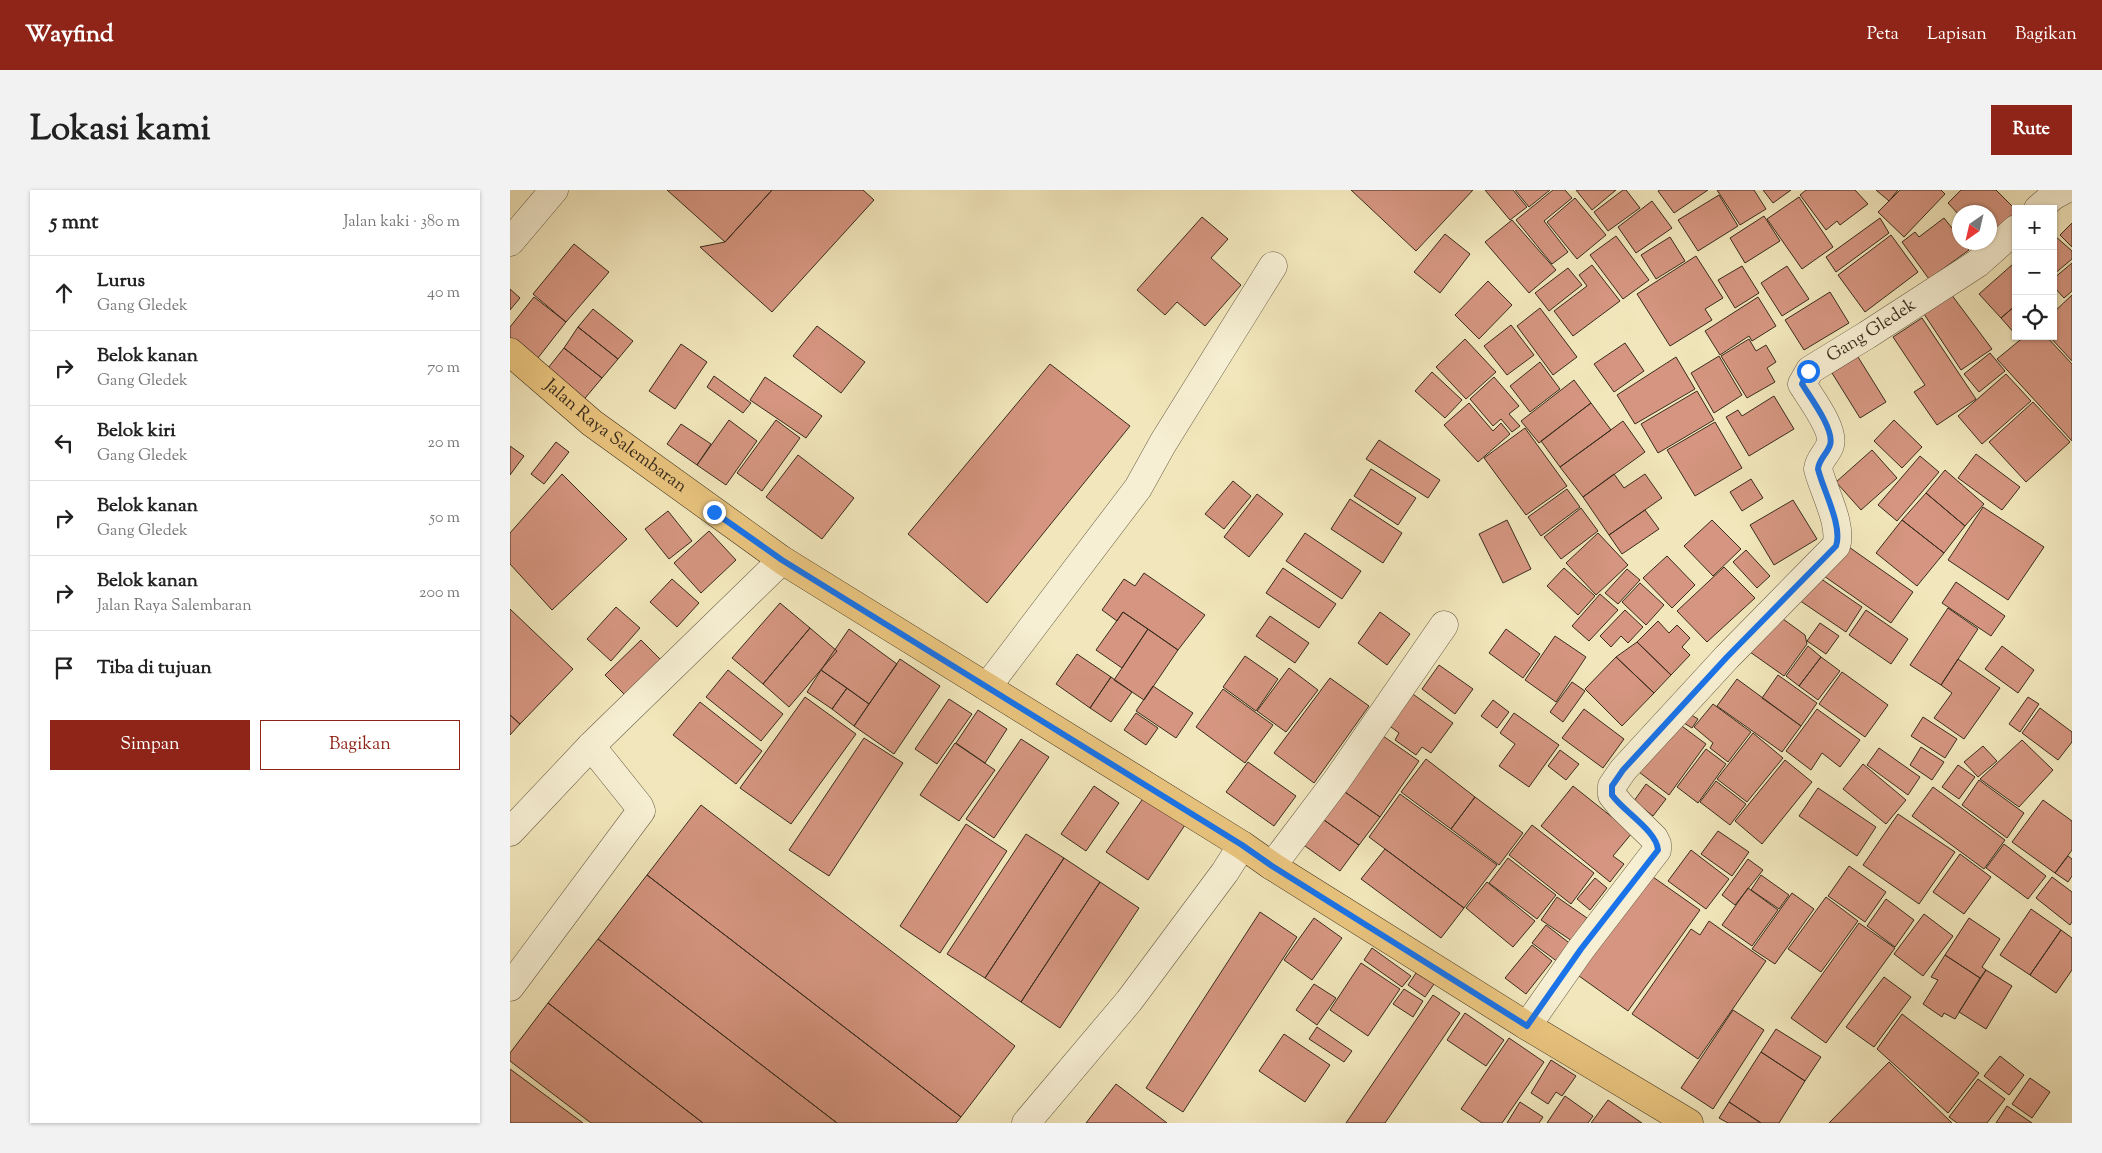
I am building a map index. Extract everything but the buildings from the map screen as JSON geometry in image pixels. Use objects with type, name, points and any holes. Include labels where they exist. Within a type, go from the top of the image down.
[{"type":"main road","name":"Jalan Raya Salembaran","points":[[510,352],[592,423],[782,560],[1242,845],[1272,866],[1527,1026],[1689,1123]]},
{"type":"street","points":[[510,242],[554,190]]},
{"type":"street","name":"Gang Gledek","points":[[1527,1026],[1581,949],[1658,850],[1654,838],[1612,795],[1612,786],[1623,770],[1727,657],[1836,546],[1839,538],[1835,519],[1818,469],[1819,462],[1830,445],[1830,436],[1824,421],[1802,384],[1805,375],[1978,263],[2012,233]]},
{"type":"street","points":[[987,687],[1138,488],[1163,443],[1273,266]]},
{"type":"street","points":[[510,832],[591,746],[782,560]]},
{"type":"street","points":[[1272,866],[1337,780],[1444,625]]},
{"type":"street","points":[[510,987],[641,811],[591,746]]},
{"type":"street","points":[[1026,1123],[1129,1000],[1225,872],[1242,845]]},
{"type":"route","points":[[714,512],[782,560],[1242,845],[1272,866],[1527,1026],[1609,911],[1658,850],[1654,838],[1612,795],[1612,786],[1623,770],[1727,657],[1836,546],[1839,538],[1835,519],[1818,469],[1819,462],[1830,445],[1830,436],[1824,421],[1802,384],[1808,371]]}]
